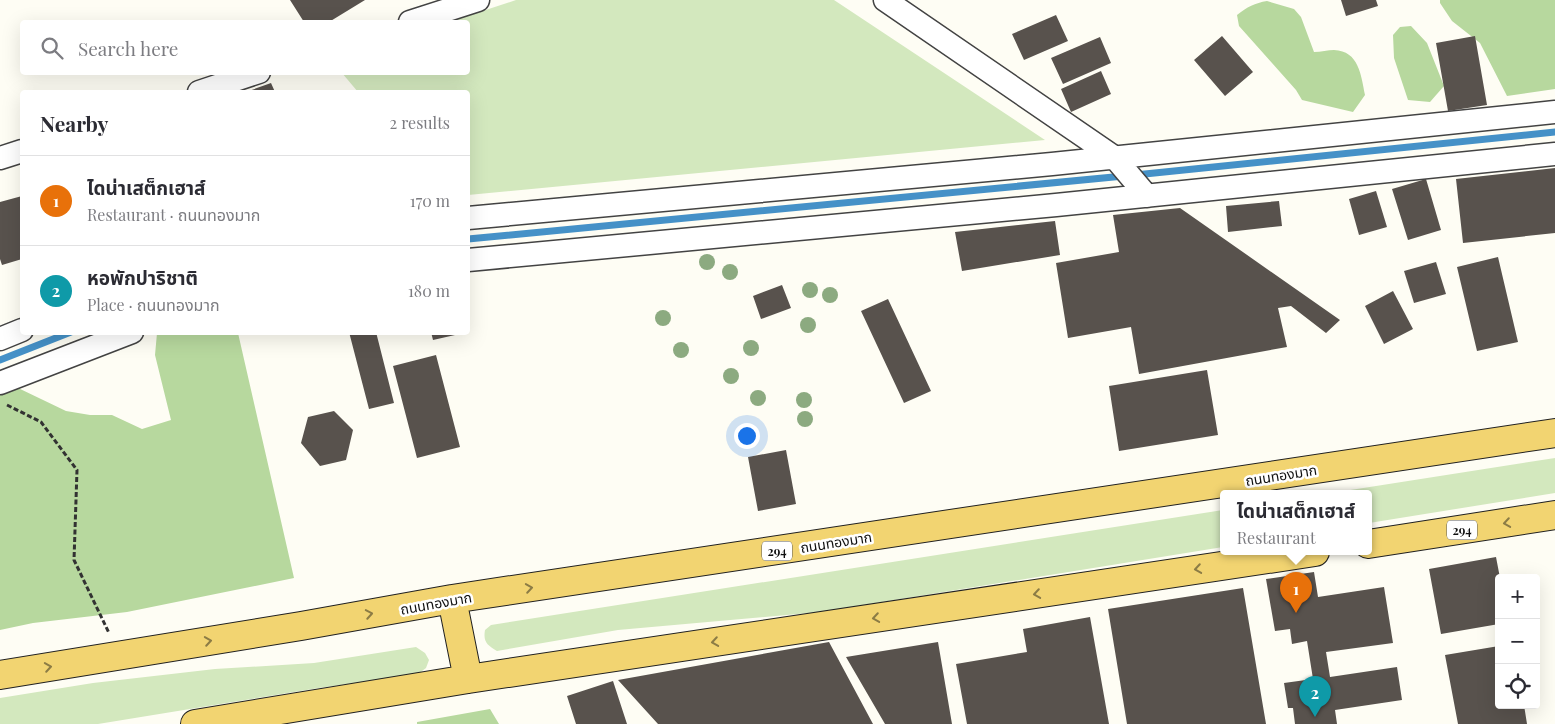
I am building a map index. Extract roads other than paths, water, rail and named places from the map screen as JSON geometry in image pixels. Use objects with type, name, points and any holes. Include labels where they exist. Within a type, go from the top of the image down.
[{"type":"main road","name":"ถนนทองมาก","points":[[0,675],[301,626],[452,599],[1555,433]]},
{"type":"main road","name":"294","points":[[1372,543],[1555,515]]},
{"type":"main road","points":[[195,724],[468,679],[1295,555]]},
{"type":"main road","points":[[452,599],[468,679]]},
{"type":"street","points":[[416,20],[478,0]]},
{"type":"street","points":[[885,0],[1114,157],[1147,196]]},
{"type":"street","points":[[205,90],[250,75]]},
{"type":"street","points":[[470,218],[1114,157],[1555,112]]},
{"type":"street","points":[[0,158],[20,152]]},
{"type":"street","points":[[470,260],[1147,196],[1555,154]]},
{"type":"street","points":[[0,339],[20,331]]},
{"type":"street","points":[[0,384],[124,335]]},
{"type":"waterway","points":[[1135,175],[1555,132]]},
{"type":"waterway","points":[[470,239],[1124,176]]},
{"type":"waterway","points":[[0,360],[63,335]]},
{"type":"place","name":"ไดน่าเสต็กเฮาส์","points":[[1296,613]]},
{"type":"place","name":"หอพักปาริชาติ","points":[[1315,717]]}]
